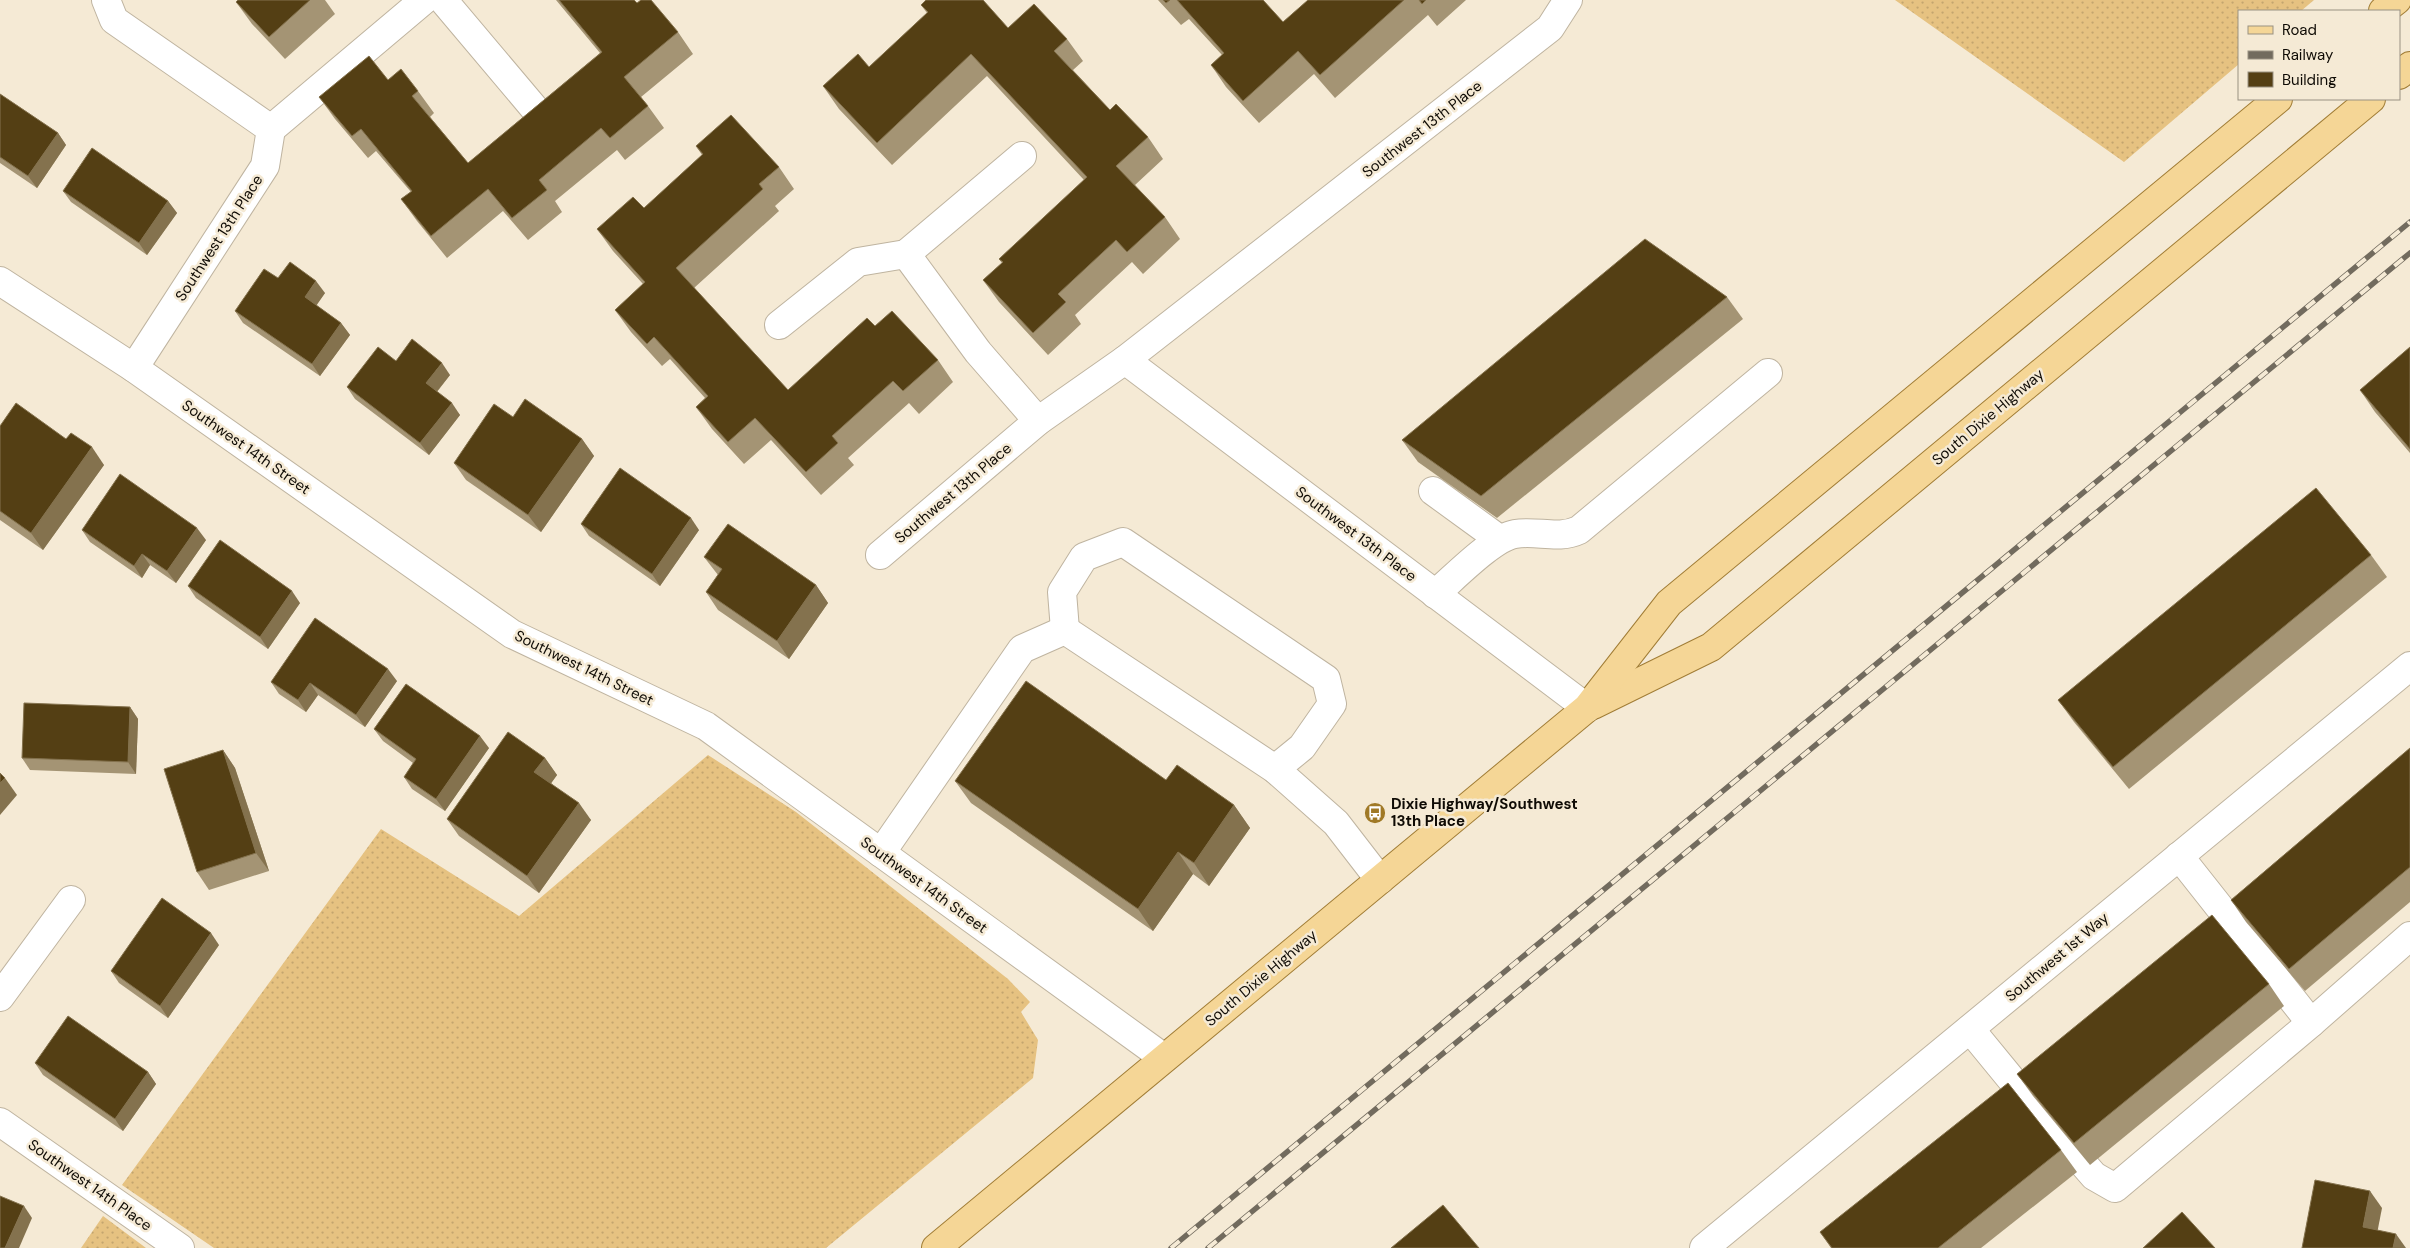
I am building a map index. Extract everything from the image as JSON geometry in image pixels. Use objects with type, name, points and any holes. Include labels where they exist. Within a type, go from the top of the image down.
[{"type":"main road","points":[[2384,10],[2397,0]]},
{"type":"main road","points":[[2400,75],[2410,66]]},
{"type":"main road","name":"South Dixie Highway","points":[[936,1248],[1587,708],[1669,603],[2277,100]]},
{"type":"main road","name":"South Dixie Highway","points":[[1587,708],[1711,647],[2370,100]]},
{"type":"street","points":[[106,0],[114,20],[271,129],[424,0]]},
{"type":"street","points":[[443,0],[534,108]]},
{"type":"street","name":"Southwest 13th Place","points":[[880,555],[1038,421],[1125,360],[1550,28],[1568,0]]},
{"type":"street","name":"Southwest 13th Place","points":[[134,368],[265,166],[271,129]]},
{"type":"street","points":[[779,325],[858,262],[906,254],[1022,156]]},
{"type":"street","points":[[906,254],[978,352],[1038,421]]},
{"type":"street","name":"Southwest 14th Street","points":[[0,281],[134,368],[512,634],[706,726],[1164,1058]]},
{"type":"street","name":"Southwest 13th Place","points":[[1125,360],[1587,708]]},
{"type":"street","points":[[1435,594],[1499,539],[1513,534],[1534,532],[1567,536],[1579,530],[1768,372]]},
{"type":"street","points":[[1433,491],[1499,539]]},
{"type":"street","points":[[1065,630],[1062,592],[1084,557],[1123,542],[1326,679],[1332,704],[1302,747],[1275,769]]},
{"type":"street","points":[[881,853],[1022,649],[1065,630]]},
{"type":"street","points":[[1065,630],[1275,769],[1336,823],[1380,880]]},
{"type":"street","name":"Southwest 1st Way","points":[[1704,1248],[2410,666]]},
{"type":"street","points":[[2179,856],[2311,1023]]},
{"type":"street","points":[[0,997],[71,900]]},
{"type":"street","points":[[1970,1029],[2034,1108],[2094,1176],[2115,1188],[2311,1023],[2410,936]]},
{"type":"street","name":"Southwest 14th Place","points":[[0,1122],[180,1248]]},
{"type":"shaded area","points":[[1895,0],[2314,0],[2302,10],[2238,10],[2238,65],[2124,162]]},
{"type":"shaded area","points":[[708,755],[796,812],[1008,979],[1030,1002],[1021,1012],[1038,1040],[1033,1078],[826,1248],[214,1248],[122,1185],[381,829],[519,916]]},
{"type":"shaded area","points":[[103,1216],[146,1248],[81,1248]]},
{"type":"building","points":[[238,0],[310,0],[269,37],[236,2]]},
{"type":"building","points":[[559,0],[634,0],[637,3],[641,0],[651,0],[678,32],[624,77],[648,106],[610,138],[601,128],[539,180],[547,190],[512,218],[488,189],[431,236],[401,199],[412,191],[361,129],[352,136],[319,97],[369,56],[388,80],[401,69],[418,91],[412,96],[468,163],[602,52]]},
{"type":"building","points":[[926,0],[983,0],[1008,28],[1034,4],[1067,39],[1054,51],[1110,110],[1116,104],[1148,137],[1116,166],[1165,217],[1127,252],[1116,240],[1058,294],[1066,302],[1033,333],[983,280],[1003,262],[999,259],[1087,177],[971,54],[877,143],[823,86],[858,54],[869,67],[928,12],[921,5]]},
{"type":"building","points":[[1177,0],[1263,0],[1283,22],[1308,0],[1404,0],[1320,75],[1298,51],[1243,101],[1211,65],[1224,53]]},
{"type":"building","points":[[0,94],[58,133],[28,176],[0,157]]},
{"type":"building","points":[[731,115],[779,167],[759,184],[763,189],[676,268],[788,390],[867,318],[875,326],[892,311],[938,360],[903,391],[893,381],[832,436],[838,443],[806,472],[755,418],[728,442],[696,407],[708,396],[654,337],[647,344],[615,310],[645,282],[597,229],[633,197],[644,208],[703,154],[696,146]]},
{"type":"building","points":[[92,148],[168,201],[139,243],[63,191]]},
{"type":"building","points":[[1645,239],[1727,297],[1481,496],[1402,440]]},
{"type":"building","points":[[290,262],[316,281],[305,297],[341,323],[312,364],[235,311],[264,269],[278,278]]},
{"type":"building","points":[[412,339],[442,363],[426,383],[452,403],[420,443],[347,387],[378,347],[396,361]]},
{"type":"building","points":[[2410,347],[2410,449],[2360,390]]},
{"type":"building","points":[[525,399],[582,439],[528,515],[454,463],[494,404],[513,417]]},
{"type":"building","points":[[16,403],[66,439],[71,433],[92,447],[31,533],[0,511],[0,426]]},
{"type":"building","points":[[620,468],[691,518],[652,574],[581,524]]},
{"type":"building","points":[[120,474],[197,528],[167,571],[142,554],[134,566],[82,530]]},
{"type":"building","points":[[2316,488],[2371,555],[2113,767],[2058,700]]},
{"type":"building","points":[[728,524],[816,585],[777,641],[706,592],[722,569],[704,557]]},
{"type":"building","points":[[220,540],[292,591],[260,637],[188,586]]},
{"type":"building","points":[[315,618],[388,669],[356,715],[310,683],[298,700],[271,682]]},
{"type":"building","points":[[1026,681],[1166,780],[1177,765],[1234,805],[1194,863],[1178,852],[1138,909],[955,781]]},
{"type":"building","points":[[406,684],[480,736],[436,799],[404,777],[416,759],[374,729]]},
{"type":"building","points":[[24,703],[130,707],[128,762],[22,758]]},
{"type":"building","points":[[508,732],[545,758],[534,772],[579,803],[527,876],[447,819]]},
{"type":"building","points":[[2410,748],[2410,867],[2289,969],[2231,900]]},
{"type":"building","points":[[223,750],[256,853],[197,872],[164,769]]},
{"type":"building","points":[[0,773],[5,778],[0,783]]},
{"type":"building","points":[[162,898],[211,933],[160,1006],[111,971]]},
{"type":"building","points":[[2212,915],[2269,984],[2074,1143],[2017,1074]]},
{"type":"building","points":[[68,1016],[148,1072],[115,1119],[35,1063]]},
{"type":"building","points":[[2008,1083],[2061,1150],[1938,1248],[1832,1248],[1820,1232]]},
{"type":"building","points":[[2315,1180],[2370,1191],[2363,1227],[2396,1234],[2393,1248],[2302,1248]]},
{"type":"building","points":[[0,1196],[24,1206],[5,1248],[0,1248]]},
{"type":"building","points":[[1443,1205],[1479,1248],[1391,1248]]},
{"type":"building","points":[[2182,1212],[2215,1248],[2143,1248]]},
{"type":"railway","points":[[1171,1248],[2410,222]]},
{"type":"railway","points":[[1208,1248],[2410,253]]},
{"type":"place","name":"Dixie Highway/Southwest 13th Place","points":[[1375,813]]}]
